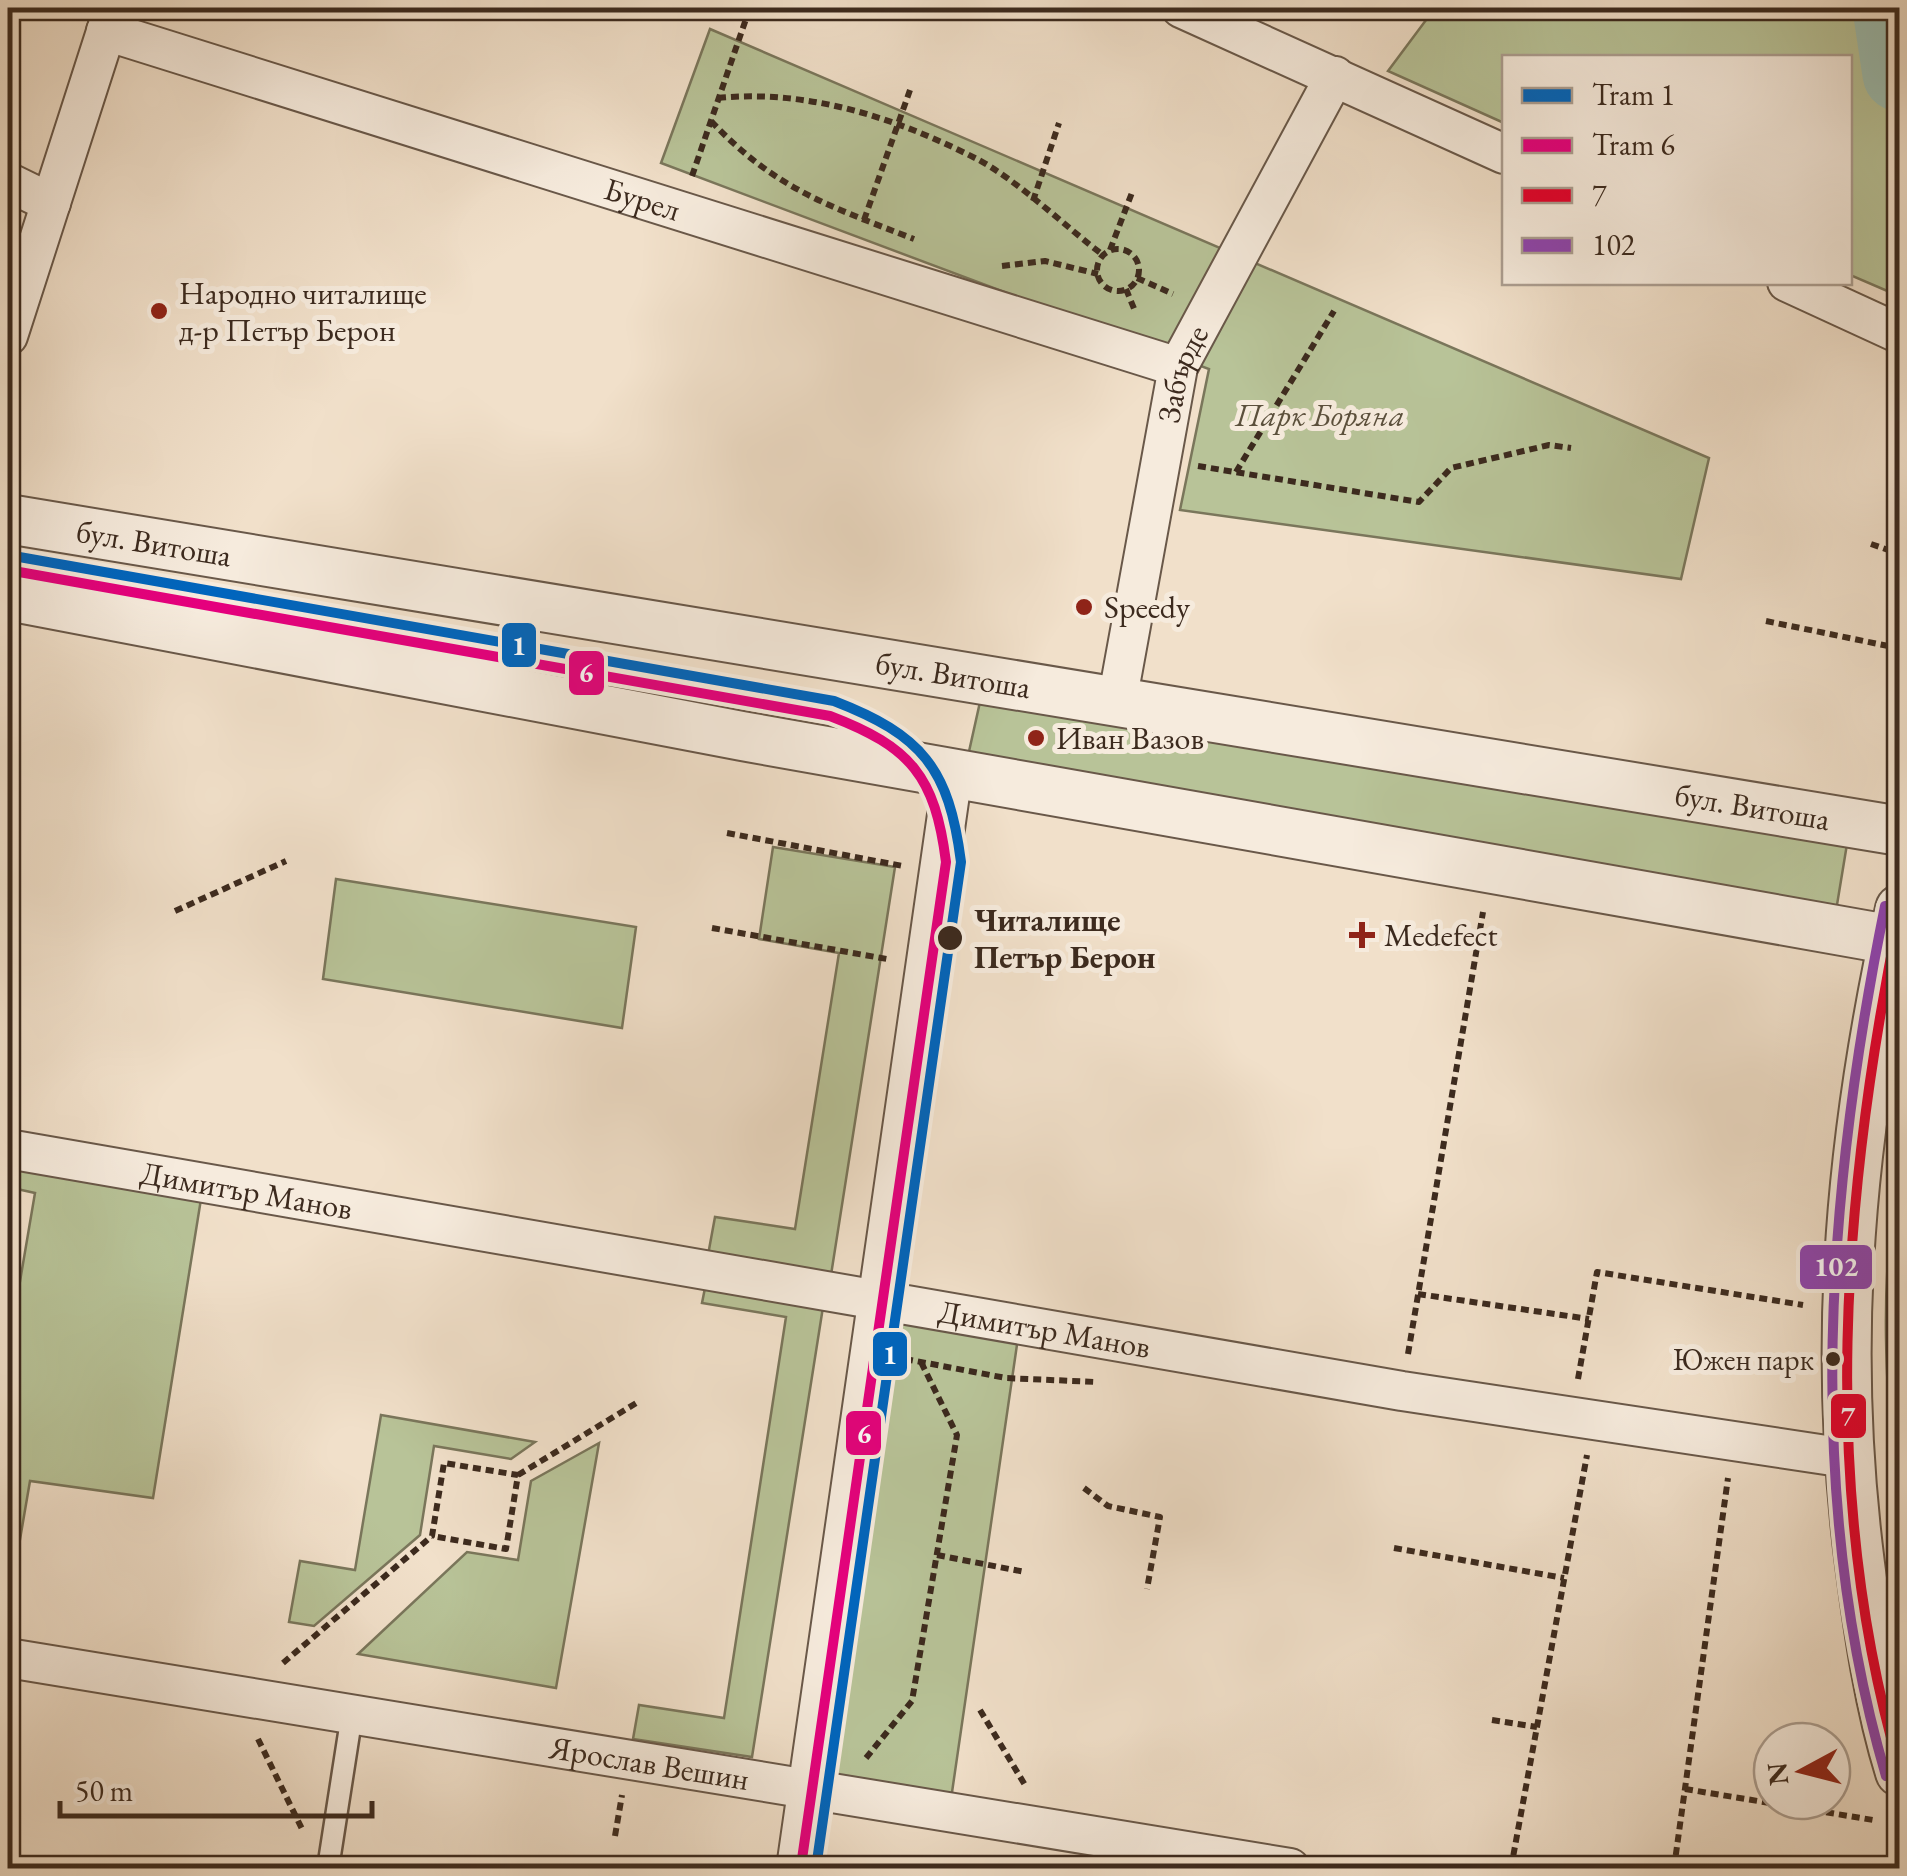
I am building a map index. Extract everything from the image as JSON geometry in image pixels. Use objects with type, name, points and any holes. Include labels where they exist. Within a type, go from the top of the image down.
[{"type":"street","points":[[1182,8],[1502,153]]},
{"type":"street","points":[[8,336],[110,19]]},
{"type":"street","name":"Бурел","points":[[110,19],[680,211],[1178,367]]},
{"type":"street","name":"Забърде","points":[[1117,702],[1178,367],[1335,76]]},
{"type":"street","points":[[8,182],[50,203]]},
{"type":"street","points":[[1794,285],[1900,334]]},
{"type":"street","name":"бул. Витоша","points":[[8,518],[1900,831]]},
{"type":"street","points":[[8,596],[953,773],[1896,924],[1855,1152],[1844,1339],[1846,1458],[1868,1625],[1900,1772]]},
{"type":"street","points":[[796,1868],[822,1792],[878,1300],[953,773]]},
{"type":"street","name":"Димитър Манов","points":[[8,1149],[1402,1391],[1846,1458]]},
{"type":"street","name":"Ярослав Вешин","points":[[8,1658],[1290,1868]]},
{"type":"lane","points":[[328,1868],[352,1714]]},
{"type":"path","points":[[680,211],[747,16]]},
{"type":"path","points":[[848,263],[910,90]]},
{"type":"path","points":[[718,98],[762,94],[827,101],[978,159],[1106,253],[1130,252],[1138,264],[1137,278],[1129,288],[1116,291],[1104,286],[1098,274],[1106,253],[1133,190]]},
{"type":"path","points":[[711,121],[748,160],[807,196],[932,246]]},
{"type":"path","points":[[1033,202],[1059,123]]},
{"type":"path","points":[[994,265],[1008,268],[1044,261],[1098,274]]},
{"type":"path","points":[[1236,472],[1334,311]]},
{"type":"path","points":[[1213,469],[1420,502],[1451,468],[1548,445],[1571,448]]},
{"type":"path","points":[[1871,544],[1900,554]]},
{"type":"path","points":[[1766,621],[1898,648]]},
{"type":"path","points":[[726,832],[909,867]]},
{"type":"path","points":[[175,911],[286,861]]},
{"type":"path","points":[[1402,1391],[1483,911]]},
{"type":"path","points":[[712,928],[894,960]]},
{"type":"path","points":[[1511,1868],[1564,1578],[1589,1319],[1598,1272],[1804,1306]]},
{"type":"path","points":[[1418,1294],[1589,1319]]},
{"type":"path","points":[[909,1360],[1006,1378],[1102,1382]]},
{"type":"path","points":[[822,1792],[912,1701],[957,1434],[921,1362]]},
{"type":"path","points":[[279,1666],[432,1536],[444,1463],[518,1475],[638,1402]]},
{"type":"path","points":[[1674,1868],[1733,1441]]},
{"type":"path","points":[[432,1536],[506,1548],[518,1475]]},
{"type":"path","points":[[1084,1488],[1108,1506],[1160,1517],[1146,1590]]},
{"type":"path","points":[[1394,1548],[1564,1578]]},
{"type":"path","points":[[936,1555],[1025,1572]]},
{"type":"path","points":[[238,1697],[304,1834]]},
{"type":"path","points":[[980,1710],[1051,1829]]},
{"type":"path","points":[[1492,1720],[1537,1727]]},
{"type":"path","points":[[1685,1788],[1873,1820]]},
{"type":"path","points":[[616,1836],[620,1806]]},
{"type":"green space","points":[[1435,8],[1899,8],[1899,296],[1852,276],[1852,55],[1502,55],[1502,122],[1388,71]]},
{"type":"green space","name":"Парк Боряна","points":[[710,29],[1709,458],[1681,579],[1180,510],[1209,369],[661,163]]},
{"type":"green space","points":[[982,693],[1847,844],[1835,917],[968,756]]},
{"type":"green space","points":[[773,847],[895,867],[831,1275],[708,1255],[715,1217],[795,1229],[839,953],[759,939]]},
{"type":"green space","points":[[336,879],[636,927],[622,1028],[323,979]]},
{"type":"green space","points":[[8,1168],[201,1199],[153,1498],[30,1481],[11,1592],[8,1352],[35,1193],[8,1187]]},
{"type":"green space","name":"Южен парк","points":[[1899,1181],[1899,1549],[1886,1316],[1891,1224]]},
{"type":"green space","points":[[705,1288],[823,1307],[752,1757],[633,1739],[639,1705],[724,1718],[786,1317],[702,1303]]},
{"type":"green space","points":[[897,1303],[1020,1324],[949,1813],[826,1792]]},
{"type":"green space","points":[[381,1415],[535,1442],[511,1459],[434,1446],[420,1535],[314,1626],[289,1622],[300,1561],[355,1570]]},
{"type":"green space","points":[[599,1443],[556,1688],[358,1654],[467,1552],[518,1560],[531,1481]]},
{"type":"waterway","points":[[1890,8],[1900,74]]},
{"type":"tram line","name":"1","points":[[8,555],[834,701],[889,727],[910,742],[939,779],[956,829],[961,862],[816,1868]]},
{"type":"tram line","name":"6","points":[[8,570],[830,716],[899,753],[926,786],[935,807],[946,862],[801,1866]]},
{"type":"transit line","name":"102","points":[[1885,906],[1849,1122],[1833,1342],[1834,1452],[1843,1561],[1860,1669],[1886,1776]]},
{"type":"transit line","name":"7","points":[[1900,911],[1864,1125],[1853,1233],[1848,1342],[1849,1450],[1857,1558],[1874,1665],[1900,1770]]},
{"type":"place","name":"Народно читалище д-р Петър Берон","points":[[159,311]]},
{"type":"place","name":"Speedy","points":[[1084,607]]},
{"type":"place","name":"Иван Вазов","points":[[1036,738]]},
{"type":"place","name":"Medefect","points":[[1362,935]]},
{"type":"place","name":"Читалище Петър Берон","points":[[950,938]]},
{"type":"place","name":"Южен парк","points":[[1833,1359]]}]
